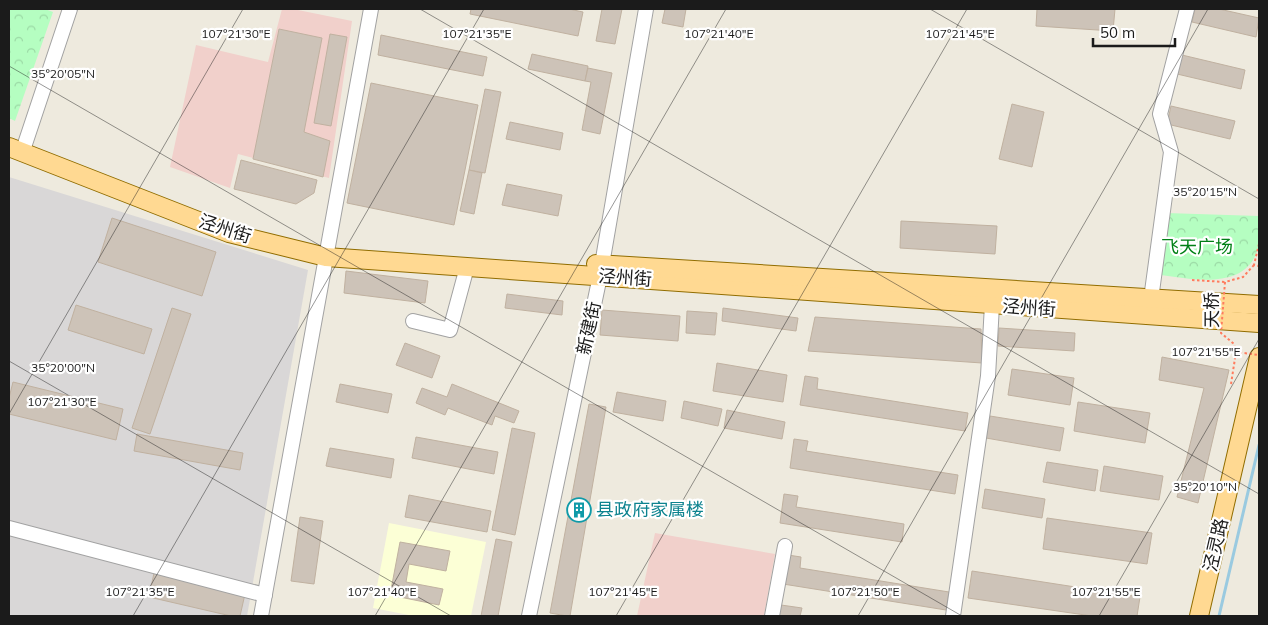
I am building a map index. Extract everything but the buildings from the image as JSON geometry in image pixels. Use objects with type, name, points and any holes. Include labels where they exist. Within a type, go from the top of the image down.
[{"type":"main road","name":"泾州街","points":[[9,134],[19,147],[234,222],[327,251],[467,267],[600,270],[992,305],[1259,323]]},
{"type":"main road","name":"泾州街","points":[[327,251],[600,270],[1259,305]]},
{"type":"main road","name":"泾灵路","points":[[1200,616],[1259,356]]},
{"type":"street","points":[[19,147],[70,9]]},
{"type":"street","points":[[261,616],[371,9]]},
{"type":"street","name":"新建街","points":[[529,616],[600,270],[646,9]]},
{"type":"street","points":[[1151,299],[1171,152],[1160,114],[1187,9]]},
{"type":"street","points":[[413,321],[450,330],[467,267]]},
{"type":"street","points":[[953,616],[988,376],[992,305]]},
{"type":"street","points":[[9,528],[265,595]]},
{"type":"street","points":[[772,616],[785,546]]},
{"type":"path","points":[[1259,244],[1254,265],[1259,266]]},
{"type":"path","name":"天桥","points":[[1236,352],[1234,344],[1221,333],[1225,282],[1243,277],[1254,265]]},
{"type":"path","points":[[1192,280],[1225,282]]},
{"type":"path","points":[[1231,384],[1236,352],[1259,356]]},
{"type":"shaded area","points":[[282,9],[293,9],[352,21],[329,178],[238,154],[230,188],[170,167],[196,45],[268,62]]},
{"type":"shaded area","points":[[9,177],[308,270],[247,616],[9,616]]},
{"type":"shaded area","points":[[389,523],[486,542],[471,616],[414,616],[373,608]]},
{"type":"shaded area","points":[[655,533],[775,554],[764,616],[637,616]]},
{"type":"green space","points":[[9,9],[45,9],[53,12],[15,121],[9,118]]},
{"type":"green space","name":"飞天广场","points":[[1166,213],[1259,216],[1260,240],[1254,258],[1245,269],[1234,276],[1220,279],[1190,279],[1161,275]]},
{"type":"waterway","points":[[1219,616],[1259,445]]},
{"type":"place","name":"县政府家属楼","points":[[579,510]]}]
